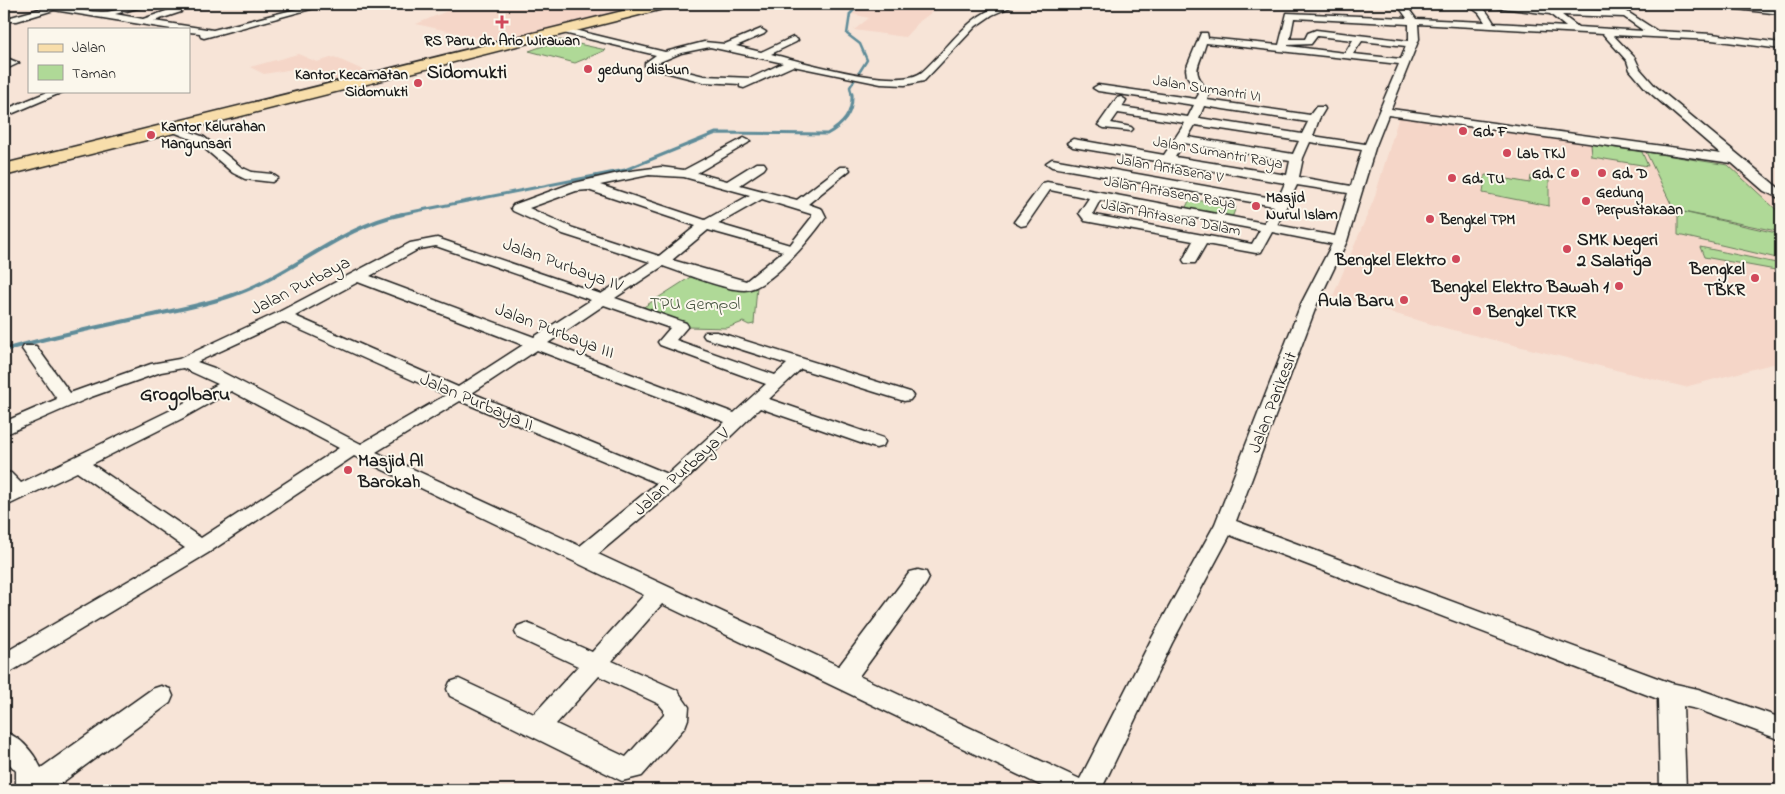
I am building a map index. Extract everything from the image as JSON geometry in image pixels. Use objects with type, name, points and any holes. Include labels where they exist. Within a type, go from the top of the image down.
[{"type":"main road","points":[[4,170],[666,4]]},
{"type":"street","points":[[32,4],[185,28]]},
{"type":"street","points":[[102,15],[142,4]]},
{"type":"street","points":[[190,39],[325,4]]},
{"type":"street","points":[[793,62],[753,81],[728,88],[704,79],[648,65],[653,60],[696,44],[726,47],[762,55],[793,62],[846,74],[867,79],[902,83],[920,79],[977,19],[997,8],[1013,4]]},
{"type":"street","points":[[1401,4],[1413,22]]},
{"type":"street","points":[[1471,4],[1482,12],[1492,26]]},
{"type":"street","points":[[1494,4],[1553,12],[1626,14]]},
{"type":"street","points":[[1612,4],[1655,34]]},
{"type":"street","points":[[1719,4],[1781,11]]},
{"type":"street","points":[[76,11],[99,6]]},
{"type":"street","points":[[1336,6],[1342,17]]},
{"type":"street","points":[[14,19],[55,8]]},
{"type":"street","points":[[142,21],[178,10]]},
{"type":"street","points":[[1553,12],[1575,29]]},
{"type":"street","points":[[1284,45],[1290,15],[1712,37],[1781,46]]},
{"type":"street","name":"Jalan Parikesit","points":[[1088,790],[1161,642],[1225,525],[1309,304],[1340,241],[1357,192],[1369,148],[1414,39],[1413,22]]},
{"type":"street","points":[[190,29],[215,33]]},
{"type":"street","points":[[562,30],[667,55]]},
{"type":"street","points":[[726,47],[761,32]]},
{"type":"street","points":[[1605,32],[1632,60],[1635,70],[1651,88],[1735,160]]},
{"type":"street","points":[[1284,45],[1308,42],[1311,34],[1316,33],[1412,44]]},
{"type":"street","points":[[1167,160],[1192,121],[1204,94],[1192,76],[1191,69],[1196,60],[1203,37],[1284,45],[1347,56],[1405,62]]},
{"type":"street","points":[[1347,56],[1358,38]]},
{"type":"street","points":[[762,55],[793,40]]},
{"type":"street","points":[[4,60],[14,63],[4,67]]},
{"type":"street","name":"Jalan Sumantri VI","points":[[1098,88],[1313,119]]},
{"type":"street","points":[[4,114],[58,92]]},
{"type":"street","points":[[1126,92],[1104,126],[1127,129]]},
{"type":"street","points":[[1116,108],[1369,148]]},
{"type":"street","points":[[1268,227],[1282,204],[1292,181],[1297,158],[1305,137],[1320,109]]},
{"type":"street","points":[[1385,111],[1735,160],[1742,163],[1773,192],[1781,195]]},
{"type":"street","points":[[1113,150],[1139,112]]},
{"type":"street","points":[[175,126],[200,139],[237,170],[249,176],[272,178]]},
{"type":"street","points":[[1181,139],[1297,158]]},
{"type":"street","points":[[686,174],[744,141]]},
{"type":"street","name":"Jalan Sumantri Raya","points":[[1073,143],[1357,192]]},
{"type":"street","name":"Jalan Antasena V","points":[[1052,164],[1282,204]]},
{"type":"street","points":[[729,186],[760,166]]},
{"type":"street","points":[[1179,210],[1202,166]]},
{"type":"street","points":[[799,205],[844,170]]},
{"type":"street","points":[[650,171],[672,171],[686,174],[760,196],[799,205],[817,212],[819,217],[793,250],[753,284],[746,286],[736,285],[568,231],[518,208],[581,186],[650,171]]},
{"type":"street","points":[[581,186],[599,189],[706,226],[793,250]]},
{"type":"street","name":"Jalan Antasena Raya","points":[[1021,222],[1048,186],[1340,241]]},
{"type":"street","points":[[4,664],[201,548],[358,450],[458,394],[662,261],[706,226],[760,196]]},
{"type":"street","name":"Jalan Antasena Dalam","points":[[1096,196],[1086,213],[1090,218],[1126,225],[1121,232],[1196,249],[1253,247],[1268,227]]},
{"type":"street","name":"Jalan Purbaya","points":[[184,363],[193,357],[283,316],[415,246],[432,242]]},
{"type":"street","name":"Jalan Purbaya IV","points":[[432,242],[445,243],[602,300],[681,326],[666,342],[778,382]]},
{"type":"street","name":"Jalan Purbaya III","points":[[359,277],[737,420]]},
{"type":"street","name":"Jalan Purbaya II","points":[[283,316],[458,394],[671,482]]},
{"type":"street","points":[[711,335],[904,396]]},
{"type":"street","points":[[30,349],[67,401]]},
{"type":"street","name":"Jalan Purbaya V","points":[[581,557],[671,482],[798,362]]},
{"type":"street","points":[[4,429],[135,374],[184,363],[208,372],[358,450],[581,557],[1077,790]]},
{"type":"street","points":[[4,478],[11,496],[177,414],[230,384]]},
{"type":"street","points":[[757,402],[876,442]]},
{"type":"street","points":[[77,463],[201,548]]},
{"type":"street","points":[[1225,525],[1670,693],[1698,699],[1781,730]]},
{"type":"street","points":[[842,679],[918,578]]},
{"type":"street","points":[[537,728],[659,593]]},
{"type":"street","points":[[459,688],[537,728],[622,768],[633,768],[676,719],[677,707],[668,697],[526,632]]},
{"type":"street","points":[[1670,693],[1673,790]]},
{"type":"street","points":[[30,790],[161,696]]},
{"type":"street","points":[[4,742],[26,761],[31,781],[30,790]]},
{"type":"shaded area","name":"RS Paru dr. Ario Wirawan","points":[[464,4],[658,4],[502,43],[416,24]]},
{"type":"shaded area","points":[[867,4],[943,4],[920,21],[905,37],[854,30],[869,18],[852,14]]},
{"type":"shaded area","points":[[298,54],[317,62],[334,57],[376,76],[340,85],[305,67],[264,74],[250,67]]},
{"type":"shaded area","name":"SMK Negeri 2 Salatiga","points":[[1400,113],[1741,164],[1781,203],[1781,366],[1772,364],[1685,387],[1445,328],[1333,296],[1374,199]]},
{"type":"green space","points":[[560,40],[606,50],[575,63],[529,51]]},
{"type":"green space","points":[[1591,144],[1642,152],[1648,166],[1592,157]]},
{"type":"green space","points":[[1646,152],[1728,165],[1781,214],[1781,232],[1674,210]]},
{"type":"green space","points":[[1485,175],[1530,183],[1531,176],[1549,179],[1549,206],[1483,193]]},
{"type":"green space","points":[[1190,199],[1236,207],[1232,218],[1185,209]]},
{"type":"green space","points":[[1678,211],[1781,234],[1781,259],[1678,235]]},
{"type":"green space","points":[[1700,247],[1781,264],[1781,271],[1704,257]]},
{"type":"green space","name":"TPU Gempol","points":[[692,276],[732,290],[757,286],[754,324],[749,325],[743,322],[727,328],[688,327],[639,310]]},
{"type":"waterway","points":[[852,96],[850,87],[867,60],[860,44],[847,34],[850,14],[860,4]]},
{"type":"waterway","points":[[396,215],[625,170],[716,133],[827,134],[838,127],[846,118],[851,107],[852,96]]},
{"type":"waterway","points":[[4,350],[222,299],[276,276],[359,229],[380,220],[403,214]]},
{"type":"place","name":"RS Paru dr. Ario Wirawan","points":[[502,22]]},
{"type":"place","name":"gedung disbun","points":[[588,69]]},
{"type":"place","name":"Kantor Kecamatan Sidomukti","points":[[418,83]]},
{"type":"place","name":"Gd. F","points":[[1463,131]]},
{"type":"place","name":"Kantor Kelurahan Mangunsari","points":[[151,135]]},
{"type":"place","name":"Lab TKJ","points":[[1507,153]]},
{"type":"place","name":"Gd. C","points":[[1575,173]]},
{"type":"place","name":"Gd. D","points":[[1602,173]]},
{"type":"place","name":"Gd. TU","points":[[1452,178]]},
{"type":"place","name":"Gedung Perpustakaan","points":[[1586,201]]},
{"type":"place","name":"Masjid Nurul Islam","points":[[1256,206]]},
{"type":"place","name":"Bengkel TPM","points":[[1430,219]]},
{"type":"place","name":"SMK Negeri 2 Salatiga","points":[[1567,249]]},
{"type":"place","name":"Bengkel Elektro","points":[[1456,259]]},
{"type":"place","name":"Bengkel TBKR","points":[[1755,278]]},
{"type":"place","name":"Bengkel Elektro Bawah 1","points":[[1619,286]]},
{"type":"place","name":"Aula Baru","points":[[1404,300]]},
{"type":"place","name":"Bengkel TKR","points":[[1477,311]]},
{"type":"place","name":"Masjid Al Barokah","points":[[348,470]]},
{"type":"district","name":"Sidomukti","points":[[467,71]]},
{"type":"district","name":"Grogolbaru","points":[[185,393]]}]
